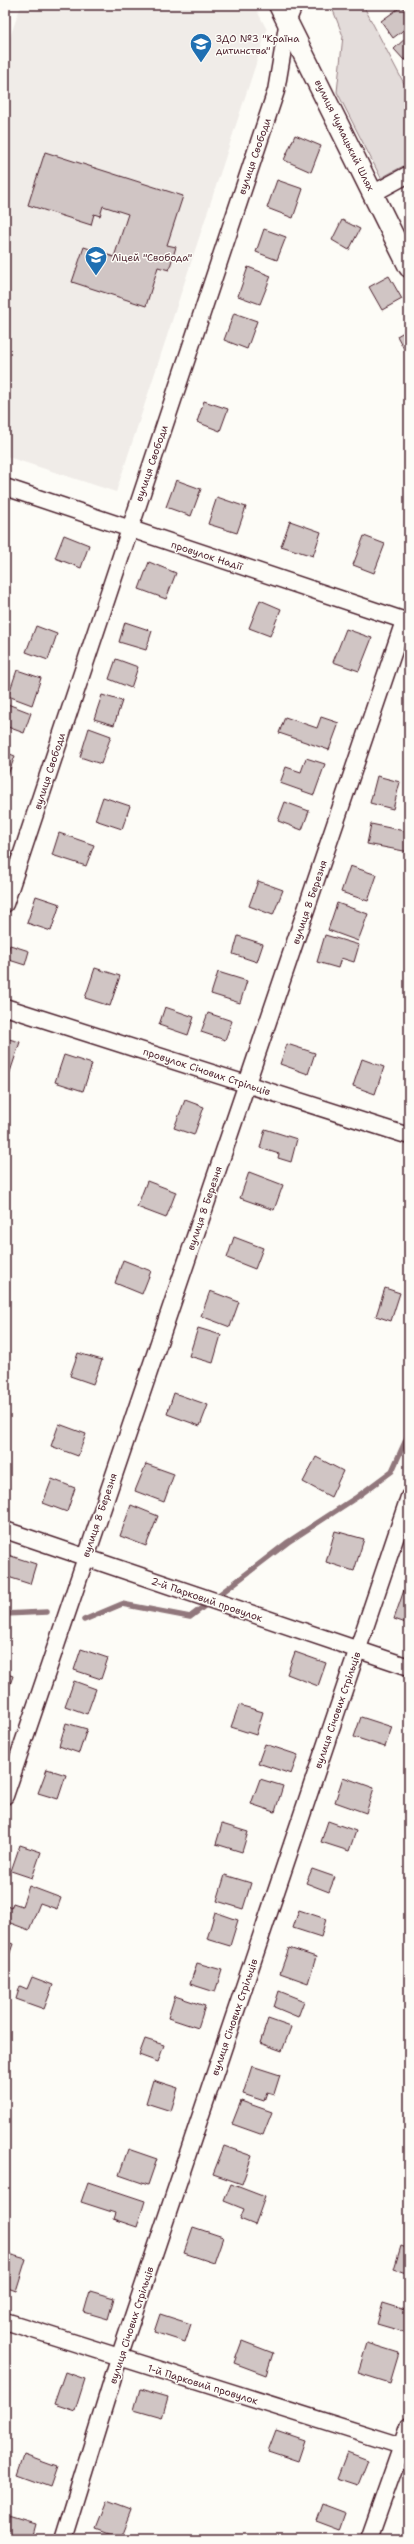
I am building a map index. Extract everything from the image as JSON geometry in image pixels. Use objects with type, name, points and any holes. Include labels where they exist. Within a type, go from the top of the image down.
[{"type":"street","name":"вулиця Чумацький Шлях","points":[[287,10],[409,267]]},
{"type":"street","name":"вулиця Свободи","points":[[5,904],[276,91],[287,10]]},
{"type":"street","points":[[374,193],[409,174]]},
{"type":"street","name":"провулок Надії","points":[[5,487],[129,530],[407,622]]},
{"type":"street","name":"вулиця 8 Березня","points":[[5,1796],[84,1557],[407,622]]},
{"type":"street","name":"провулок Січових Стрільців","points":[[5,1007],[247,1083],[409,1136]]},
{"type":"street","name":"вулиця Січових Стрільців","points":[[62,2539],[120,2358],[409,1497]]},
{"type":"street","name":"2-й Парковий провулок","points":[[5,1530],[409,1667]]},
{"type":"street","name":"1-й Парковий провулок","points":[[5,2321],[402,2446]]},
{"type":"street","points":[[369,2539],[409,2426]]},
{"type":"shaded area","name":"Ліцей \"Свобода\"","points":[[21,5],[254,5],[267,30],[116,492],[5,456],[5,52]]},
{"type":"shaded area","points":[[331,5],[363,5],[409,93],[409,169],[407,164],[381,178],[337,92],[343,36]]},
{"type":"building","points":[[402,6],[409,15],[409,26],[393,38],[381,21]]},
{"type":"building","points":[[409,35],[409,55],[404,60],[394,49]]},
{"type":"building","points":[[295,135],[321,146],[311,172],[284,160]]},
{"type":"building","points":[[45,152],[183,196],[167,245],[176,247],[169,270],[158,267],[146,306],[72,282],[84,247],[114,257],[128,214],[103,206],[100,216],[94,214],[91,225],[28,205]]},
{"type":"building","points":[[277,180],[303,189],[293,218],[267,208]]},
{"type":"building","points":[[342,220],[360,229],[349,250],[332,240]]},
{"type":"building","points":[[264,229],[286,237],[277,260],[256,252]]},
{"type":"building","points":[[248,267],[271,276],[260,304],[238,296]]},
{"type":"building","points":[[389,276],[402,299],[382,310],[369,287]]},
{"type":"building","points":[[234,313],[257,321],[247,349],[224,340]]},
{"type":"building","points":[[409,329],[409,358],[397,336]]},
{"type":"building","points":[[204,401],[228,409],[220,431],[197,422]]},
{"type":"building","points":[[176,480],[201,489],[191,516],[166,507]]},
{"type":"building","points":[[217,497],[246,507],[237,533],[208,524]]},
{"type":"building","points":[[290,521],[321,532],[313,556],[281,546]]},
{"type":"building","points":[[64,535],[89,545],[81,568],[55,558]]},
{"type":"building","points":[[364,536],[385,544],[374,573],[353,565]]},
{"type":"building","points":[[149,562],[176,573],[166,599],[139,589]]},
{"type":"building","points":[[260,600],[281,609],[270,636],[249,628]]},
{"type":"building","points":[[125,622],[152,631],[146,650],[119,642]]},
{"type":"building","points":[[36,626],[57,634],[48,660],[26,652]]},
{"type":"building","points":[[346,629],[372,638],[359,671],[333,662]]},
{"type":"building","points":[[116,659],[138,667],[131,688],[109,679]]},
{"type":"building","points":[[17,670],[41,678],[32,705],[8,696]]},
{"type":"building","points":[[102,695],[122,701],[114,725],[94,719]]},
{"type":"building","points":[[5,703],[31,713],[24,733],[5,726]]},
{"type":"building","points":[[285,717],[317,728],[321,717],[339,723],[329,750],[279,733]]},
{"type":"building","points":[[89,728],[111,736],[101,764],[80,757]]},
{"type":"building","points":[[5,752],[15,756],[6,780],[5,780]]},
{"type":"building","points":[[306,758],[325,764],[314,795],[280,783],[286,767],[301,772]]},
{"type":"building","points":[[377,776],[400,782],[393,809],[370,803]]},
{"type":"building","points":[[103,797],[130,806],[122,829],[95,820]]},
{"type":"building","points":[[285,802],[309,811],[302,830],[278,821]]},
{"type":"building","points":[[371,824],[409,832],[409,852],[367,844]]},
{"type":"building","points":[[59,833],[94,845],[86,866],[52,855]]},
{"type":"building","points":[[350,866],[377,875],[368,901],[341,892]]},
{"type":"building","points":[[258,881],[283,890],[273,915],[249,906]]},
{"type":"building","points":[[36,896],[60,904],[51,931],[27,923]]},
{"type":"building","points":[[337,903],[368,914],[358,941],[328,930]]},
{"type":"building","points":[[325,935],[359,945],[354,962],[341,958],[338,968],[317,962]]},
{"type":"building","points":[[238,936],[263,944],[257,962],[233,954]]},
{"type":"building","points":[[10,945],[29,951],[25,965],[6,959]]},
{"type":"building","points":[[95,968],[120,976],[110,1006],[85,998]]},
{"type":"building","points":[[218,972],[247,981],[240,1003],[211,994]]},
{"type":"building","points":[[165,1007],[194,1017],[188,1035],[159,1025]]},
{"type":"building","points":[[208,1013],[232,1021],[225,1040],[201,1032]]},
{"type":"building","points":[[5,1038],[20,1042],[9,1075],[5,1074]]},
{"type":"building","points":[[287,1044],[315,1053],[308,1074],[280,1064]]},
{"type":"building","points":[[64,1055],[92,1064],[83,1091],[55,1082]]},
{"type":"building","points":[[362,1059],[384,1067],[375,1094],[353,1086]]},
{"type":"building","points":[[185,1100],[204,1107],[194,1135],[174,1128]]},
{"type":"building","points":[[265,1129],[297,1139],[291,1162],[278,1158],[279,1154],[260,1148]]},
{"type":"building","points":[[249,1172],[283,1185],[274,1210],[240,1198]]},
{"type":"building","points":[[147,1181],[176,1192],[166,1218],[137,1207]]},
{"type":"building","points":[[234,1237],[263,1248],[255,1269],[227,1258]]},
{"type":"building","points":[[123,1260],[151,1271],[142,1294],[115,1283]]},
{"type":"building","points":[[385,1288],[400,1293],[391,1321],[376,1316]]},
{"type":"building","points":[[210,1291],[239,1302],[230,1327],[201,1316]]},
{"type":"building","points":[[198,1328],[221,1335],[213,1363],[189,1356]]},
{"type":"building","points":[[78,1353],[102,1360],[93,1384],[70,1376]]},
{"type":"building","points":[[174,1393],[208,1405],[200,1426],[167,1414]]},
{"type":"building","points":[[59,1424],[86,1434],[78,1456],[51,1446]]},
{"type":"building","points":[[316,1457],[343,1471],[331,1497],[303,1482]]},
{"type":"building","points":[[146,1464],[174,1474],[164,1502],[135,1491]]},
{"type":"building","points":[[52,1479],[75,1488],[67,1512],[43,1503]]},
{"type":"building","points":[[131,1505],[158,1516],[146,1546],[120,1536]]},
{"type":"building","points":[[335,1531],[364,1539],[354,1571],[326,1562]]},
{"type":"building","points":[[8,1555],[36,1564],[30,1584],[5,1576]]},
{"type":"building","points":[[404,1590],[409,1592],[409,1624],[394,1619]]},
{"type":"building","points":[[81,1649],[108,1658],[101,1679],[74,1670]]},
{"type":"building","points":[[295,1652],[326,1663],[318,1686],[287,1674]]},
{"type":"building","points":[[5,1673],[13,1676],[5,1699]]},
{"type":"building","points":[[74,1681],[96,1689],[87,1714],[65,1706]]},
{"type":"building","points":[[239,1705],[263,1712],[256,1735],[231,1727]]},
{"type":"building","points":[[361,1717],[392,1727],[385,1747],[354,1737]]},
{"type":"building","points":[[66,1723],[87,1729],[79,1753],[59,1746]]},
{"type":"building","points":[[265,1744],[298,1755],[291,1774],[258,1763]]},
{"type":"building","points":[[47,1769],[66,1775],[58,1799],[38,1793]]},
{"type":"building","points":[[343,1777],[374,1788],[366,1813],[335,1802]]},
{"type":"building","points":[[260,1779],[283,1786],[275,1812],[251,1804]]},
{"type":"building","points":[[328,1821],[356,1831],[349,1851],[321,1842]]},
{"type":"building","points":[[222,1824],[248,1832],[242,1852],[216,1844]]},
{"type":"building","points":[[20,1845],[41,1852],[32,1878],[11,1871]]},
{"type":"building","points":[[312,1869],[335,1877],[329,1892],[306,1883]]},
{"type":"building","points":[[225,1875],[251,1883],[243,1909],[217,1901]]},
{"type":"building","points":[[29,1886],[61,1898],[57,1909],[40,1903],[29,1930],[5,1921],[5,1905],[11,1908],[13,1903],[22,1906]]},
{"type":"building","points":[[299,1910],[326,1919],[321,1937],[293,1928]]},
{"type":"building","points":[[215,1912],[238,1920],[230,1946],[207,1939]]},
{"type":"building","points":[[5,1941],[13,1944],[6,1964],[5,1964]]},
{"type":"building","points":[[289,1948],[316,1957],[308,1983],[280,1973]]},
{"type":"building","points":[[197,1963],[222,1970],[215,1992],[190,1984]]},
{"type":"building","points":[[32,1977],[53,1985],[44,2009],[16,1999],[20,1986],[27,1989]]},
{"type":"building","points":[[279,1991],[304,2001],[298,2017],[274,2007]]},
{"type":"building","points":[[175,1996],[205,2006],[198,2028],[168,2018]]},
{"type":"building","points":[[268,2019],[291,2027],[282,2051],[260,2043]]},
{"type":"building","points":[[145,2039],[164,2045],[158,2062],[139,2055]]},
{"type":"building","points":[[252,2066],[280,2075],[274,2094],[267,2092],[264,2101],[243,2094]]},
{"type":"building","points":[[153,2080],[178,2088],[171,2111],[146,2103]]},
{"type":"building","points":[[241,2101],[272,2112],[263,2135],[232,2124]]},
{"type":"building","points":[[224,2146],[252,2156],[242,2184],[213,2174]]},
{"type":"building","points":[[128,2149],[157,2159],[148,2185],[119,2175]]},
{"type":"building","points":[[88,2182],[145,2201],[137,2227],[113,2219],[115,2213],[81,2202]]},
{"type":"building","points":[[231,2184],[265,2197],[255,2225],[240,2219],[244,2209],[224,2201]]},
{"type":"building","points":[[193,2227],[223,2237],[214,2263],[184,2253]]},
{"type":"building","points":[[401,2246],[409,2249],[409,2274],[394,2269]]},
{"type":"building","points":[[5,2253],[26,2259],[16,2291],[5,2287]]},
{"type":"building","points":[[90,2291],[114,2298],[108,2319],[84,2312]]},
{"type":"building","points":[[383,2303],[409,2311],[408,2333],[377,2324]]},
{"type":"building","points":[[160,2314],[191,2324],[185,2342],[154,2332]]},
{"type":"building","points":[[242,2341],[273,2353],[266,2375],[234,2363]]},
{"type":"building","points":[[367,2343],[399,2353],[390,2383],[358,2373]]},
{"type":"building","points":[[65,2372],[85,2379],[75,2411],[54,2404]]},
{"type":"building","points":[[140,2389],[168,2397],[162,2418],[134,2410]]},
{"type":"building","points":[[276,2430],[305,2440],[298,2461],[268,2451]]},
{"type":"building","points":[[347,2452],[368,2460],[358,2485],[337,2478]]},
{"type":"building","points":[[24,2455],[57,2467],[50,2487],[17,2475]]},
{"type":"building","points":[[107,2501],[131,2510],[120,2538],[96,2529]]},
{"type":"building","points":[[322,2504],[346,2513],[340,2530],[316,2521]]},
{"type":"building","points":[[8,2516],[35,2524],[31,2539],[21,2539],[5,2534]]},
{"type":"waterway","points":[[84,1620],[122,1604],[190,1617],[288,1542],[357,1497],[392,1471],[409,1433]]},
{"type":"waterway","points":[[5,1614],[47,1612]]},
{"type":"place","name":"ЗДО №3 \"Країна дитинства\"","points":[[201,64]]},
{"type":"place","name":"Ліцей \"Свобода\"","points":[[96,276]]}]
